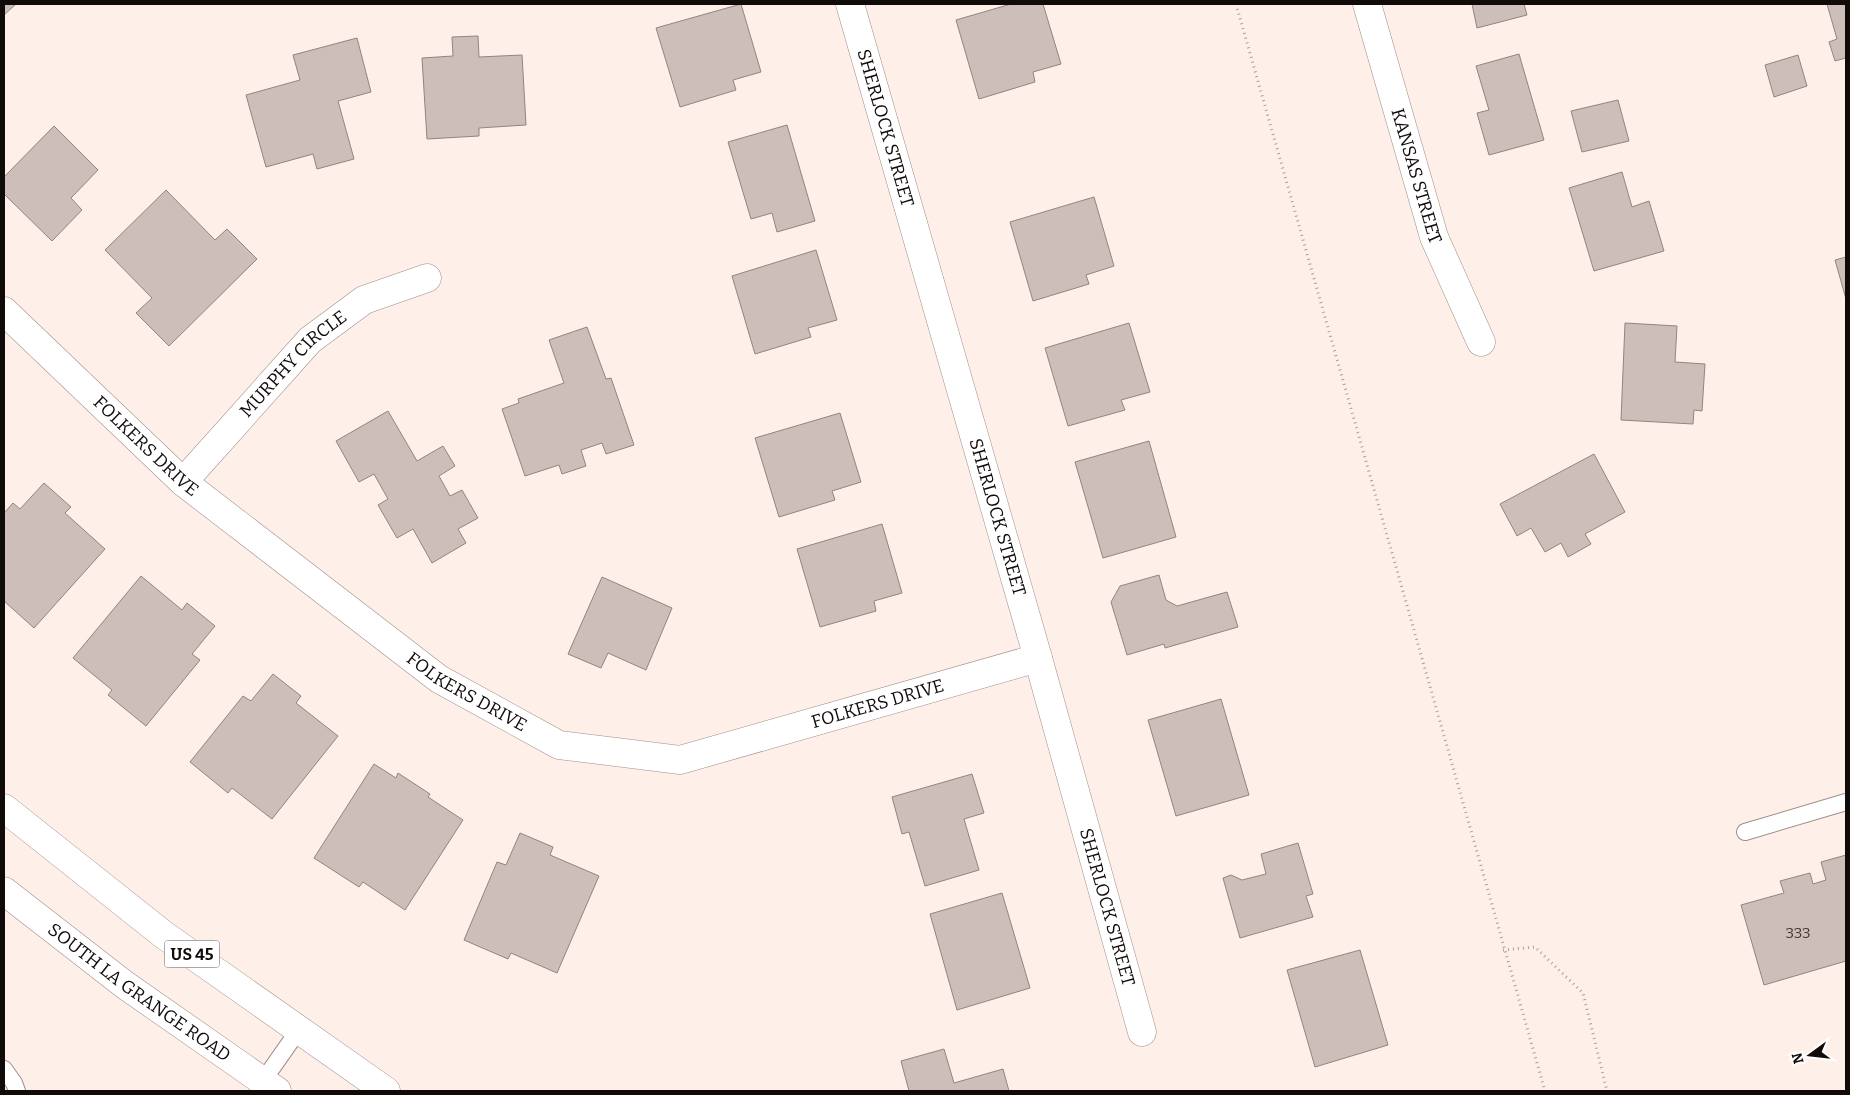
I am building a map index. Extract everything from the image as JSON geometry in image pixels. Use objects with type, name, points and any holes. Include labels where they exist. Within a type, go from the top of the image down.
[{"type":"street","name":"SHERLOCK STREET","points":[[850,4],[1038,658],[1142,1032]]},
{"type":"street","name":"KANSAS STREET","points":[[1367,4],[1434,237],[1481,342]]},
{"type":"street","name":"MURPHY CIRCLE","points":[[183,482],[310,340],[364,300],[427,278]]},
{"type":"street","name":"FOLKERS DRIVE","points":[[4,311],[183,482],[439,679],[559,745],[680,760],[1038,658]]},
{"type":"street","name":"US 45","points":[[4,808],[164,935],[298,1031],[386,1091]]},
{"type":"street","name":"SOUTH LA GRANGE ROAD","points":[[4,890],[125,985],[265,1088]]},
{"type":"lane","points":[[1745,832],[1846,802]]},
{"type":"lane","points":[[265,1088],[298,1031]]},
{"type":"lane","points":[[4,1069],[17,1091]]},
{"type":"path","points":[[1236,4],[1544,1091]]},
{"type":"path","points":[[1504,950],[1535,947],[1583,993],[1607,1091]]},
{"type":"building","points":[[4,4],[16,4],[4,15]]},
{"type":"building","points":[[741,4],[761,72],[733,80],[736,90],[680,107],[656,28]]},
{"type":"building","points":[[1011,4],[1043,4],[1061,64],[1033,72],[1035,82],[979,99],[956,20]]},
{"type":"building","points":[[1472,4],[1524,4],[1527,15],[1477,28]]},
{"type":"building","points":[[1827,4],[1846,4],[1846,58],[1835,61],[1829,42],[1837,39]]},
{"type":"building","points":[[478,36],[479,57],[522,55],[526,125],[479,128],[479,136],[427,139],[422,58],[453,56],[452,37]]},
{"type":"building","points":[[357,38],[371,92],[338,101],[354,159],[317,169],[313,154],[266,167],[246,95],[300,80],[293,55]]},
{"type":"building","points":[[1519,54],[1544,140],[1489,155],[1477,113],[1489,110],[1476,66]]},
{"type":"building","points":[[1798,55],[1807,86],[1774,97],[1765,65]]},
{"type":"building","points":[[1618,100],[1629,141],[1582,152],[1571,111]]},
{"type":"building","points":[[787,125],[815,221],[777,232],[772,213],[751,219],[728,142]]},
{"type":"building","points":[[54,126],[98,170],[71,198],[82,210],[52,241],[4,194],[4,177]]},
{"type":"building","points":[[1622,172],[1632,207],[1649,201],[1664,251],[1594,271],[1569,188]]},
{"type":"building","points":[[166,190],[215,240],[227,229],[257,259],[169,346],[136,313],[152,298],[105,250]]},
{"type":"building","points":[[1094,197],[1114,266],[1086,275],[1089,284],[1033,301],[1010,222]]},
{"type":"building","points":[[816,250],[837,320],[808,328],[811,337],[755,354],[732,276]]},
{"type":"building","points":[[1846,257],[1846,299],[1835,260]]},
{"type":"building","points":[[1129,323],[1150,392],[1121,400],[1125,410],[1068,426],[1045,348]]},
{"type":"building","points":[[1625,323],[1677,326],[1675,362],[1705,364],[1702,411],[1694,410],[1693,424],[1621,420]]},
{"type":"building","points":[[587,327],[606,379],[611,378],[634,445],[606,454],[602,443],[581,450],[586,466],[562,474],[559,465],[525,476],[502,409],[519,403],[518,399],[564,383],[549,340]]},
{"type":"building","points":[[388,411],[417,461],[443,446],[455,466],[439,476],[450,496],[462,490],[478,518],[458,529],[466,543],[432,563],[413,529],[397,538],[378,505],[388,499],[374,474],[359,482],[336,441]]},
{"type":"building","points":[[840,413],[861,482],[832,491],[835,500],[779,517],[755,438]]},
{"type":"building","points":[[1149,441],[1176,537],[1103,558],[1075,462]]},
{"type":"building","points":[[1594,454],[1625,512],[1585,534],[1591,544],[1568,557],[1561,543],[1545,552],[1531,528],[1517,536],[1500,504]]},
{"type":"building","points":[[44,483],[71,507],[65,513],[105,549],[34,628],[4,601],[4,513],[13,503],[20,509]]},
{"type":"building","points":[[882,524],[902,593],[874,601],[876,611],[820,627],[797,549]]},
{"type":"building","points":[[1159,575],[1166,600],[1177,606],[1227,592],[1238,627],[1165,648],[1164,644],[1127,655],[1111,602],[1120,586]]},
{"type":"building","points":[[141,576],[182,610],[187,603],[215,626],[192,654],[200,660],[146,726],[108,695],[112,690],[73,658]]},
{"type":"building","points":[[602,577],[672,608],[646,670],[608,653],[601,668],[568,654]]},
{"type":"building","points":[[273,674],[301,696],[296,703],[338,736],[272,819],[232,788],[228,793],[190,762],[243,696],[251,701]]},
{"type":"building","points":[[1221,699],[1249,795],[1176,816],[1148,720]]},
{"type":"building","points":[[374,764],[396,778],[398,773],[430,794],[428,797],[463,820],[405,910],[363,882],[359,887],[314,858]]},
{"type":"building","points":[[972,774],[984,813],[964,819],[979,870],[925,886],[909,832],[902,834],[892,797]]},
{"type":"building","points":[[520,833],[553,847],[550,855],[599,876],[557,973],[511,953],[508,959],[464,940],[497,862],[506,865]]},
{"type":"building","points":[[1298,843],[1313,894],[1306,896],[1313,917],[1240,938],[1223,878],[1231,875],[1242,880],[1266,874],[1261,854]]},
{"type":"building","points":[[1846,855],[1846,961],[1764,985],[1741,905],[1784,893],[1780,881],[1810,873],[1813,884],[1826,880],[1821,862]]},
{"type":"building","points":[[1002,893],[1030,988],[957,1010],[930,914]]},
{"type":"building","points":[[1360,950],[1388,1045],[1315,1067],[1287,970]]},
{"type":"building","points":[[944,1049],[954,1083],[1003,1069],[1009,1091],[909,1091],[901,1061]]}]
